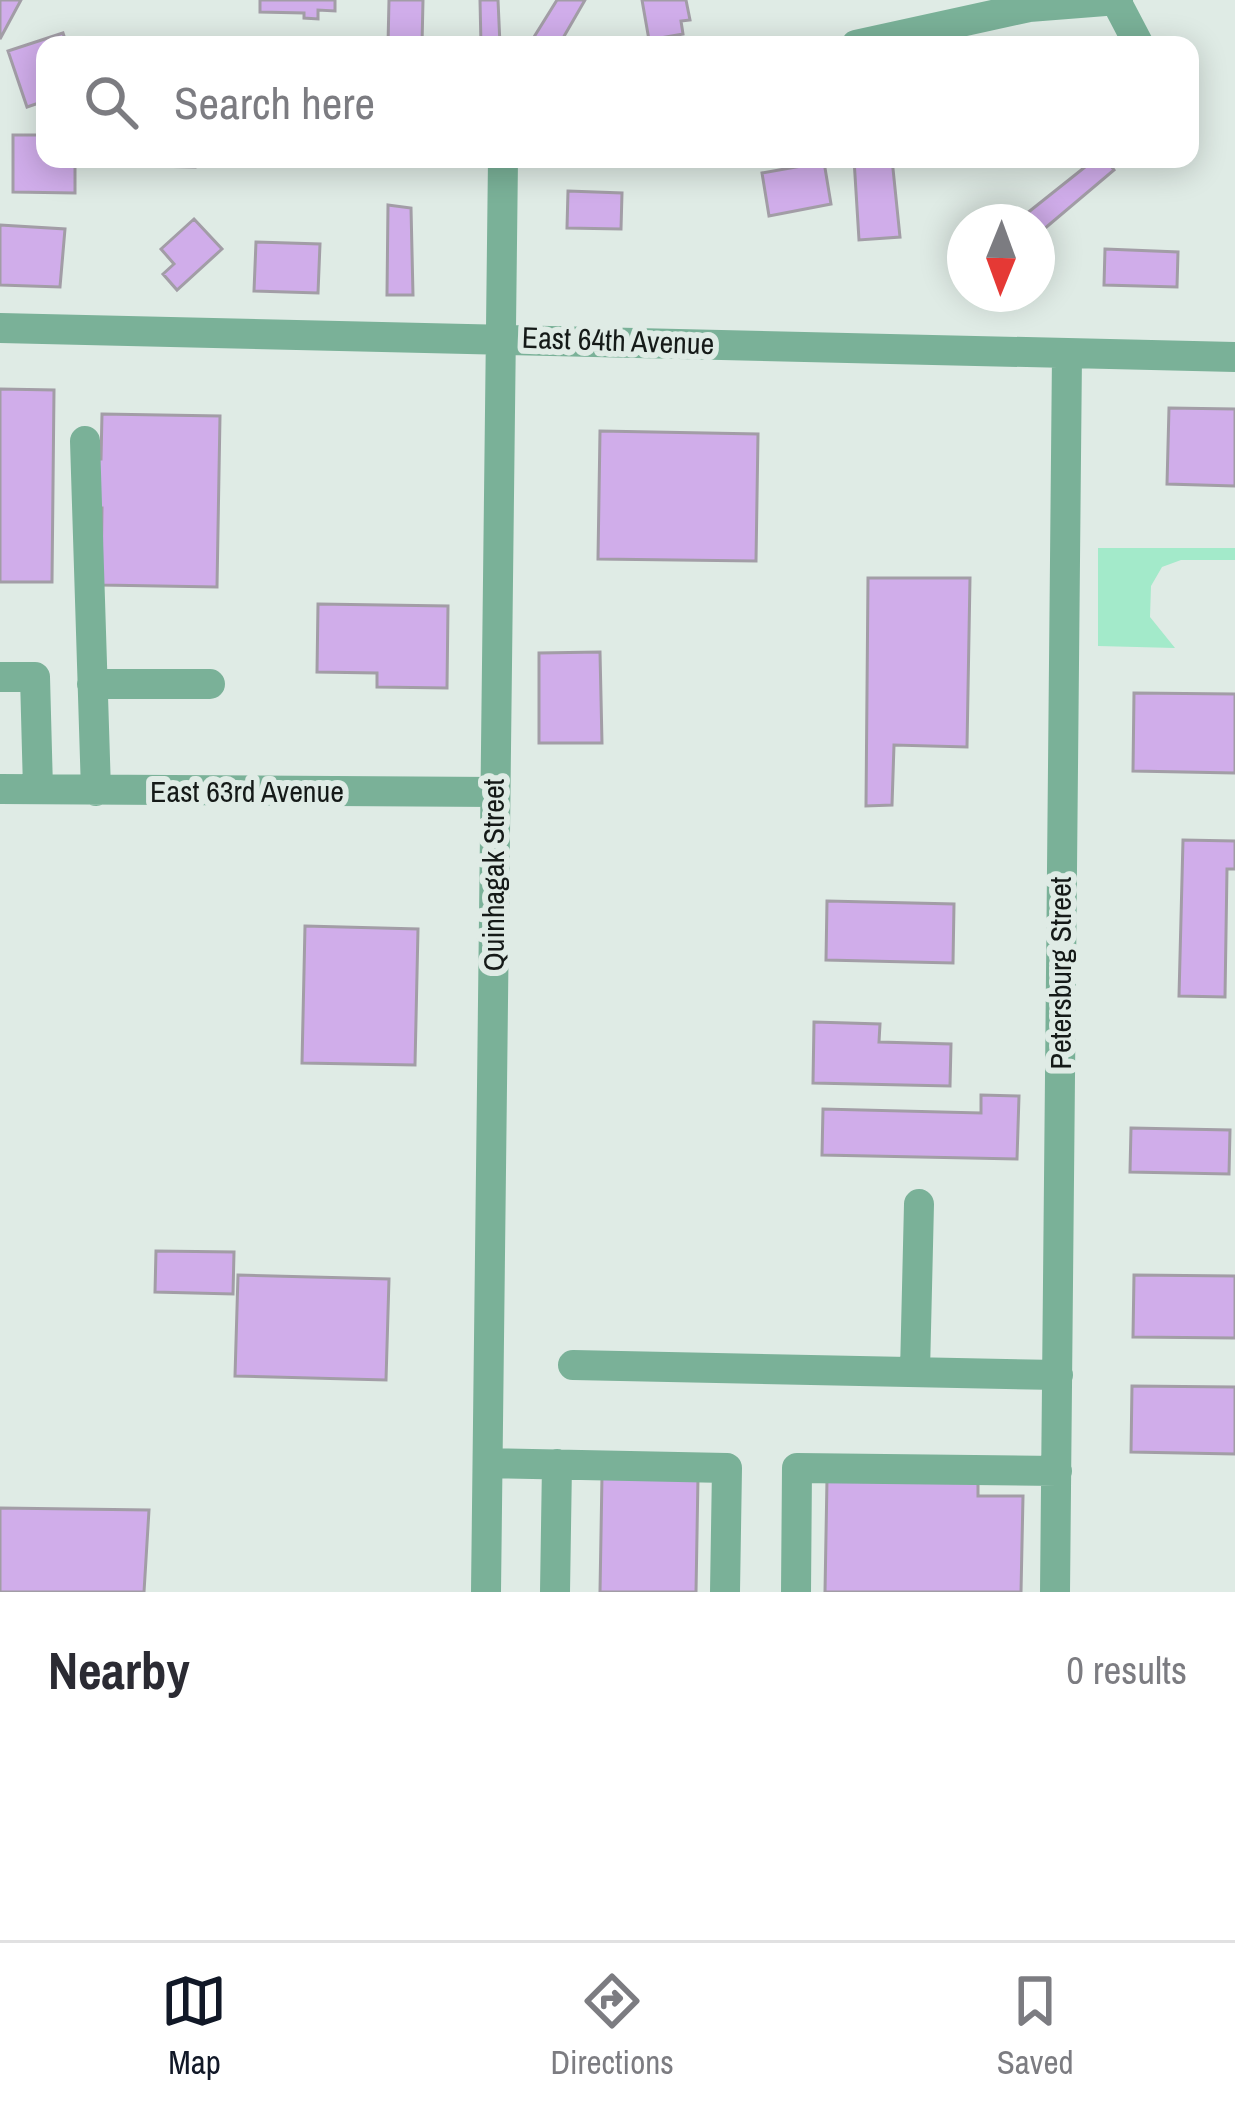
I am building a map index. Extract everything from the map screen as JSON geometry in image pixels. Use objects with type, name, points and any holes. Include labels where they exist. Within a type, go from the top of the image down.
[{"type":"street","points":[[897,36],[1029,7],[1117,1],[1134,36]]},
{"type":"street","name":"Quinhagak Street","points":[[486,1592],[503,168]]},
{"type":"street","name":"East 64th Avenue","points":[[0,328],[1235,357]]},
{"type":"street","name":"Petersburg Street","points":[[1055,1592],[1067,354]]},
{"type":"street","points":[[85,441],[96,790]]},
{"type":"street","points":[[0,677],[34,677],[38,790]]},
{"type":"street","points":[[92,684],[210,684]]},
{"type":"street","name":"East 63rd Avenue","points":[[0,789],[495,791]]},
{"type":"street","points":[[915,1372],[919,1204]]},
{"type":"street","points":[[573,1365],[1058,1375]]},
{"type":"street","points":[[488,1463],[727,1468],[725,1592]]},
{"type":"street","points":[[555,1592],[557,1464]]},
{"type":"street","points":[[796,1592],[797,1468],[1057,1471]]},
{"type":"green space","points":[[1098,548],[1235,548],[1235,560],[1181,560],[1162,567],[1151,586],[1150,617],[1175,648],[1098,646]]},
{"type":"building","points":[[0,0],[21,0],[0,39]]},
{"type":"building","points":[[260,0],[335,0],[335,11],[318,10],[318,19],[304,18],[304,13],[260,12]]},
{"type":"building","points":[[389,0],[423,0],[422,36],[388,36]]},
{"type":"building","points":[[480,0],[498,0],[500,36],[481,36]]},
{"type":"building","points":[[557,0],[585,0],[564,36],[535,36]]},
{"type":"building","points":[[642,0],[686,0],[690,20],[681,21],[683,34],[648,36]]},
{"type":"building","points":[[36,42],[36,104],[27,107],[8,51]]},
{"type":"building","points":[[13,135],[36,135],[36,168],[75,168],[75,193],[13,192]]},
{"type":"building","points":[[825,168],[831,204],[769,216],[762,173]]},
{"type":"building","points":[[855,168],[893,168],[900,237],[859,240]]},
{"type":"building","points":[[1084,168],[1114,170],[1055,220],[1055,204],[1039,204]]},
{"type":"building","points":[[568,191],[622,193],[621,229],[567,228]]},
{"type":"building","points":[[388,205],[411,208],[413,295],[387,295]]},
{"type":"building","points":[[194,219],[222,249],[177,290],[163,274],[174,264],[161,249]]},
{"type":"building","points":[[0,225],[65,229],[60,287],[0,285]]},
{"type":"building","points":[[256,242],[320,244],[318,293],[254,291]]},
{"type":"building","points":[[1105,249],[1178,252],[1177,287],[1104,285]]},
{"type":"building","points":[[0,389],[54,390],[52,582],[0,582]]},
{"type":"building","points":[[1169,408],[1235,409],[1235,486],[1167,484]]},
{"type":"building","points":[[102,414],[220,416],[217,587],[101,585],[102,508],[90,508],[90,459],[101,459]]},
{"type":"building","points":[[600,431],[758,434],[756,561],[598,559]]},
{"type":"building","points":[[868,578],[970,578],[967,747],[894,745],[892,805],[866,806]]},
{"type":"building","points":[[318,604],[448,606],[447,688],[377,687],[377,673],[317,672]]},
{"type":"building","points":[[600,652],[602,743],[539,743],[539,653]]},
{"type":"building","points":[[1134,693],[1235,694],[1235,773],[1133,771]]},
{"type":"building","points":[[1183,840],[1235,841],[1235,869],[1227,869],[1225,997],[1179,996]]},
{"type":"building","points":[[827,901],[954,904],[953,963],[826,960]]},
{"type":"building","points":[[305,926],[418,929],[415,1065],[302,1063]]},
{"type":"building","points":[[814,1022],[880,1024],[879,1042],[951,1044],[950,1086],[813,1083]]},
{"type":"building","points":[[981,1095],[1019,1096],[1017,1159],[822,1155],[823,1109],[981,1113]]},
{"type":"building","points":[[1131,1128],[1230,1130],[1229,1174],[1130,1172]]},
{"type":"building","points":[[156,1251],[234,1252],[233,1294],[155,1292]]},
{"type":"building","points":[[238,1275],[389,1279],[386,1380],[235,1376]]},
{"type":"building","points":[[1134,1275],[1235,1276],[1235,1338],[1133,1337]]},
{"type":"building","points":[[1132,1386],[1235,1387],[1235,1454],[1131,1452]]},
{"type":"building","points":[[602,1476],[698,1477],[696,1592],[600,1592]]},
{"type":"building","points":[[827,1479],[978,1481],[978,1496],[1023,1496],[1021,1592],[825,1592]]},
{"type":"building","points":[[0,1508],[149,1510],[144,1592],[0,1592]]}]
